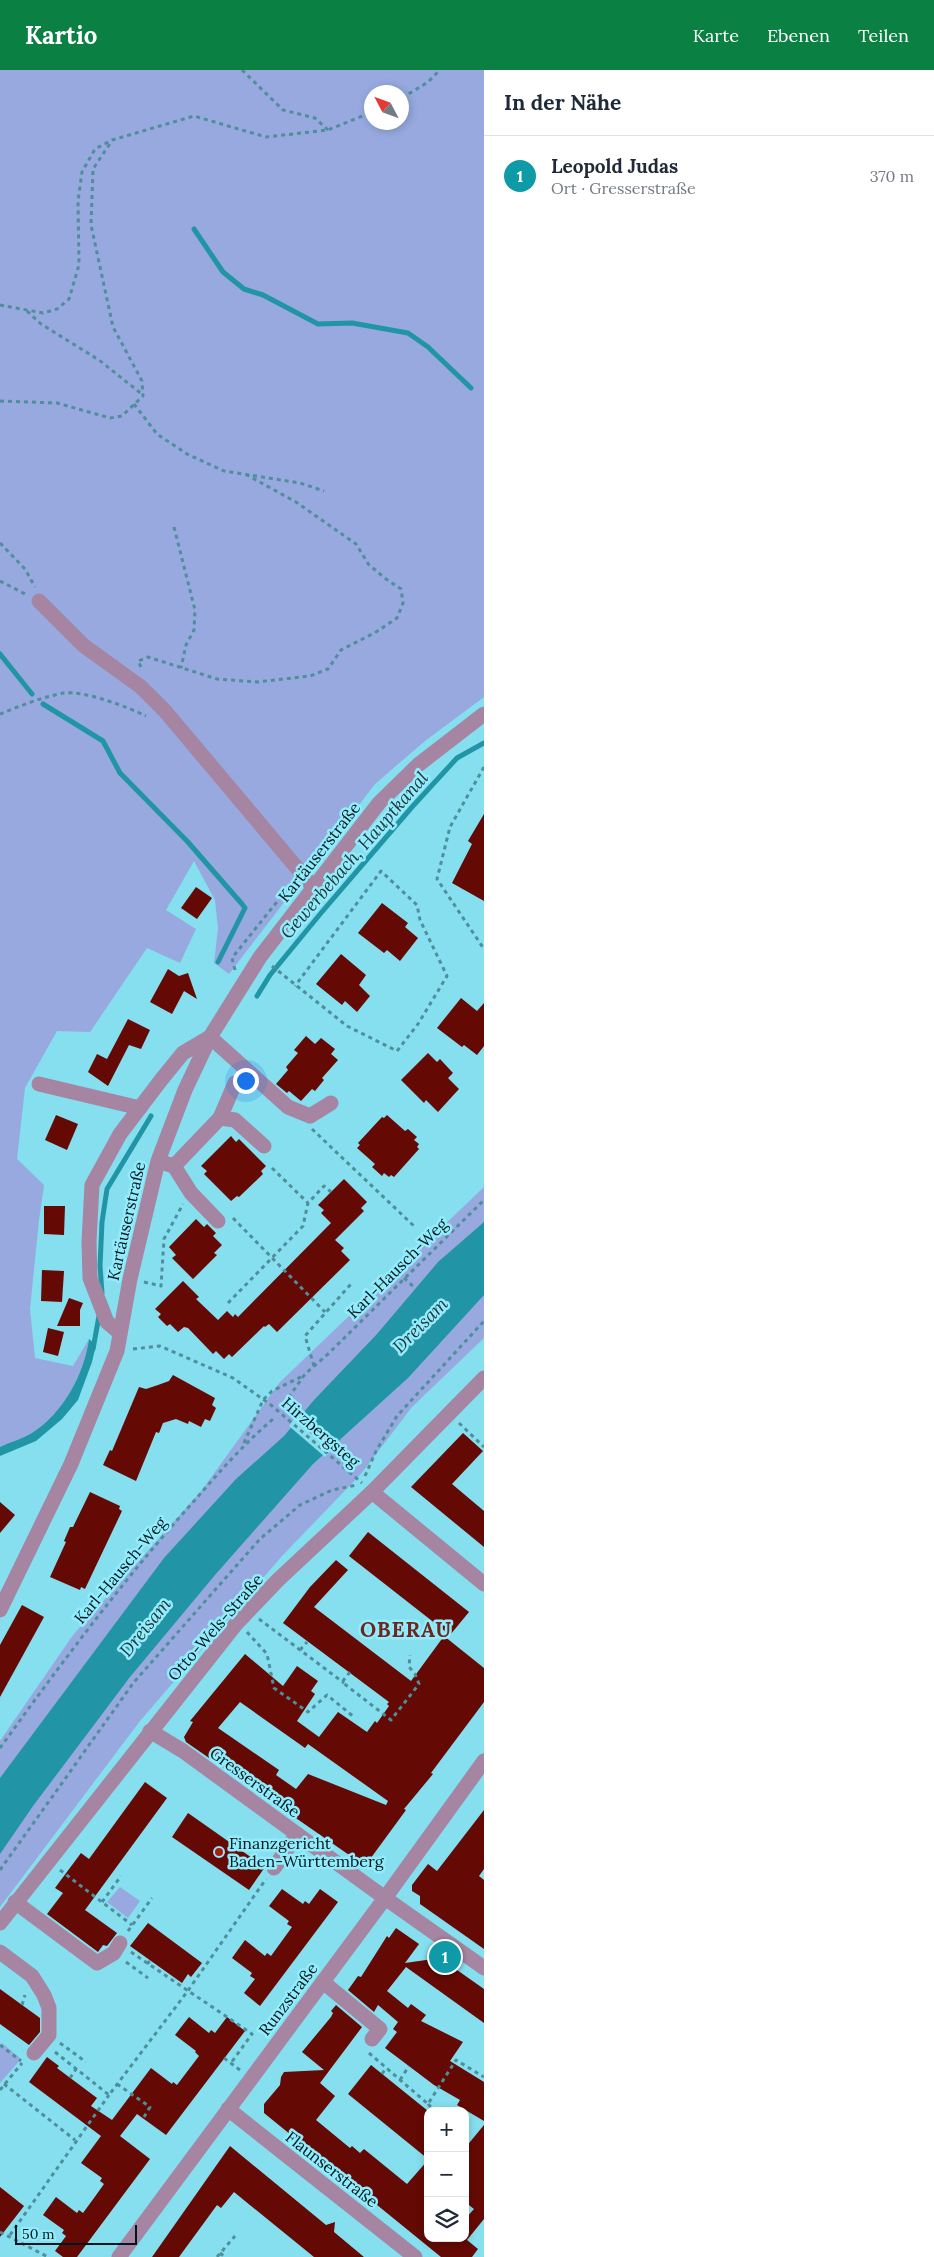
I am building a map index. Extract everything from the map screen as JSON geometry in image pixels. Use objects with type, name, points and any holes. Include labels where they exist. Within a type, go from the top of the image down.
[{"type":"street","points":[[39,601],[82,645],[146,692],[165,711],[313,888]]},
{"type":"street","name":"Kartäuserstraße","points":[[0,1610],[71,1464],[117,1351],[130,1279],[158,1161],[185,1090],[210,1037],[260,956],[379,803],[418,764],[484,714]]},
{"type":"street","points":[[210,1037],[288,1106],[310,1116],[331,1103]]},
{"type":"street","name":"Kartäuserstraße","points":[[120,1334],[107,1322],[90,1278],[89,1242],[92,1185],[120,1134],[183,1053],[210,1037]]},
{"type":"street","points":[[174,1166],[220,1118],[235,1083]]},
{"type":"street","points":[[39,1084],[140,1108]]},
{"type":"street","points":[[220,1118],[235,1120],[264,1146]]},
{"type":"street","points":[[158,1161],[174,1166],[191,1193],[218,1221]]},
{"type":"street","name":"Otto-Wels-Straße","points":[[0,1923],[236,1624],[367,1488],[449,1414],[484,1378]]},
{"type":"street","points":[[367,1488],[484,1584]]},
{"type":"street","name":"Gresserstraße","points":[[150,1731],[183,1751],[484,1968]]},
{"type":"street","name":"Runzstraße","points":[[119,2257],[484,1761]]},
{"type":"street","points":[[274,1868],[297,1834]]},
{"type":"street","points":[[15,1902],[97,1964],[119,1945]]},
{"type":"street","points":[[0,1952],[32,1976],[44,1995],[49,2008],[39,2047]]},
{"type":"street","points":[[323,1982],[380,2029],[372,2039]]},
{"type":"street","name":"Flaunserstraße","points":[[228,2109],[415,2257]]},
{"type":"path","points":[[242,70],[283,110],[314,118],[328,130]]},
{"type":"path","points":[[409,94],[428,82],[440,70]]},
{"type":"path","points":[[0,305],[44,312],[57,308],[69,299],[79,265],[78,201],[82,172],[95,150],[112,140],[194,116],[266,138],[328,130],[364,115]]},
{"type":"path","points":[[112,140],[93,169],[92,225],[114,327],[142,381],[143,396]]},
{"type":"path","points":[[27,310],[41,324],[99,360],[143,396]]},
{"type":"path","points":[[0,401],[58,403],[110,418],[122,416],[143,396]]},
{"type":"path","points":[[134,404],[157,434],[187,454],[224,471],[300,483],[324,491]]},
{"type":"path","points":[[146,692],[144,674],[138,661],[148,657],[217,679],[258,682],[310,676],[328,668],[341,650],[376,632],[397,618],[403,603],[401,589],[386,580],[369,565],[356,544],[296,502],[247,475]]},
{"type":"path","points":[[174,527],[195,610],[194,630],[186,645],[181,668]]},
{"type":"path","points":[[0,543],[25,569],[38,591],[39,601]]},
{"type":"path","points":[[0,581],[39,601]]},
{"type":"path","points":[[0,714],[30,702],[66,693],[105,700],[153,719]]},
{"type":"path","points":[[484,766],[450,827],[437,879],[484,949]]},
{"type":"path","points":[[240,988],[232,958],[300,872]]},
{"type":"path","points":[[273,966],[296,986],[347,1026],[397,1051],[418,1024],[447,976],[420,920],[417,905],[381,872],[296,986]]},
{"type":"path","points":[[309,1127],[415,1227]]},
{"type":"path","points":[[272,1168],[308,1203]]},
{"type":"path","points":[[228,1304],[303,1226],[308,1203],[324,1186],[331,1192]]},
{"type":"path","points":[[130,1279],[161,1286],[164,1239],[191,1193]]},
{"type":"path","name":"Karl-Hausch-Weg","points":[[284,1404],[305,1374],[484,1200]]},
{"type":"path","points":[[276,1262],[325,1312]]},
{"type":"path","points":[[404,1278],[416,1289]]},
{"type":"path","points":[[314,1366],[305,1336],[351,1284]]},
{"type":"path","points":[[0,1870],[134,1682],[260,1539],[300,1505],[332,1490],[367,1488],[376,1451],[397,1416],[484,1321]]},
{"type":"path","name":"Hirzbergsteg","points":[[117,1351],[160,1346],[233,1378],[271,1405],[367,1488]]},
{"type":"path","name":"Karl-Hausch-Weg","points":[[263,1400],[272,1391],[305,1374]]},
{"type":"path","points":[[242,1445],[263,1400]]},
{"type":"path","points":[[449,1414],[484,1447]]},
{"type":"path","name":"Karl-Hausch-Weg","points":[[0,1747],[75,1644],[151,1551],[242,1445],[273,1419]]},
{"type":"path","points":[[249,1610],[354,1691]]},
{"type":"path","points":[[236,1624],[248,1633],[267,1654],[274,1688],[308,1712],[327,1695],[354,1717]]},
{"type":"path","points":[[300,1650],[307,1642]]},
{"type":"path","points":[[342,1682],[391,1720],[419,1684],[416,1674],[409,1667],[410,1655]]},
{"type":"path","points":[[342,1682],[350,1672]]},
{"type":"path","points":[[10,2235],[75,2140],[187,1992],[274,1868]]},
{"type":"path","points":[[65,1874],[132,1925]]},
{"type":"path","points":[[102,1902],[121,1876]]},
{"type":"path","points":[[119,1945],[152,1898]]},
{"type":"path","points":[[119,1945],[252,2034],[231,2063]]},
{"type":"path","points":[[119,1945],[148,1978]]},
{"type":"path","points":[[148,1964],[150,1960]]},
{"type":"path","points":[[372,2039],[365,2050],[431,2107]]},
{"type":"path","points":[[0,2045],[22,2063]]},
{"type":"path","points":[[39,2047],[86,2062]]},
{"type":"path","points":[[0,2090],[22,2063],[39,2047]]},
{"type":"path","points":[[39,2047],[76,2069],[109,2095]]},
{"type":"path","points":[[428,2104],[456,2060],[484,2077]]},
{"type":"path","points":[[400,2080],[409,2066]]},
{"type":"path","points":[[382,2074],[386,2068]]},
{"type":"path","points":[[70,2078],[76,2069]]},
{"type":"path","points":[[4,2084],[75,2140]]},
{"type":"path","points":[[117,2084],[150,2107],[144,2117]]},
{"type":"path","points":[[0,2232],[10,2235],[48,2257]]},
{"type":"path","points":[[217,2257],[235,2236]]},
{"type":"path","points":[[220,2253],[225,2257]]},
{"type":"shaded area","points":[[0,70],[484,70],[484,697],[425,741],[375,784],[229,974],[214,963],[218,928],[215,900],[194,861],[166,910],[196,929],[180,963],[147,948],[90,1032],[57,1031],[25,1088],[17,1159],[44,1185],[30,1309],[35,1358],[73,1366],[89,1339],[82,1366],[70,1392],[43,1425],[24,1437],[0,1447]]},
{"type":"shaded area","points":[[484,1187],[484,1338],[412,1407],[360,1475],[282,1556],[140,1721],[0,1907],[0,1741],[73,1635],[202,1490],[280,1382]]},
{"type":"shaded area","points":[[120,1887],[140,1901],[128,1918],[107,1902]]},
{"type":"shaded area","points":[[2,2043],[21,2059],[0,2083],[0,2046]]},
{"type":"water","name":"Dreisam","points":[[484,1222],[484,1295],[408,1378],[313,1464],[215,1575],[130,1677],[33,1806],[0,1854],[0,1778],[164,1558],[236,1479],[284,1436],[314,1400],[377,1334],[438,1262]]},
{"type":"water","points":[[89,1339],[96,1345],[78,1400],[62,1419],[36,1441],[0,1456],[0,1447],[32,1433],[43,1425],[62,1404],[77,1379]]},
{"type":"pier","points":[[294,1419],[331,1451],[325,1457],[289,1426]]},
{"type":"building","points":[[484,814],[484,901],[452,883],[472,844],[468,841]]},
{"type":"building","points":[[196,887],[212,898],[197,919],[181,908]]},
{"type":"building","points":[[382,903],[408,923],[405,927],[418,938],[400,961],[387,950],[384,953],[358,933]]},
{"type":"building","points":[[341,954],[366,975],[359,985],[370,996],[357,1012],[345,1001],[342,1005],[316,984]]},
{"type":"building","points":[[168,969],[179,976],[188,973],[197,999],[184,991],[172,1014],[150,1002]]},
{"type":"building","points":[[461,998],[477,1011],[484,1003],[484,1046],[477,1055],[464,1045],[462,1047],[437,1028]]},
{"type":"building","points":[[128,1019],[150,1030],[141,1049],[129,1045],[108,1086],[88,1072],[97,1054],[107,1059]]},
{"type":"building","points":[[306,1036],[315,1044],[321,1038],[335,1049],[331,1054],[338,1060],[322,1078],[324,1080],[315,1091],[312,1089],[301,1101],[289,1091],[287,1093],[276,1084],[288,1070],[286,1067],[298,1053],[294,1050]]},
{"type":"building","points":[[428,1053],[437,1062],[440,1059],[453,1073],[448,1078],[459,1089],[438,1112],[426,1100],[424,1103],[401,1080]]},
{"type":"building","points":[[56,1115],[78,1124],[67,1150],[45,1140]]},
{"type":"building","points":[[387,1115],[405,1131],[408,1129],[417,1137],[414,1140],[419,1144],[417,1147],[419,1149],[394,1177],[391,1175],[389,1177],[384,1173],[382,1176],[372,1167],[375,1164],[357,1148],[360,1145],[358,1143],[382,1117],[384,1118]]},
{"type":"building","points":[[231,1136],[236,1142],[239,1139],[266,1166],[261,1171],[263,1174],[239,1197],[237,1196],[231,1201],[204,1174],[207,1171],[201,1166]]},
{"type":"building","points":[[344,1179],[367,1202],[361,1208],[364,1211],[335,1240],[344,1248],[341,1251],[350,1260],[277,1332],[269,1324],[264,1326],[232,1357],[229,1354],[224,1359],[216,1351],[213,1354],[188,1328],[184,1327],[178,1332],[170,1324],[167,1326],[158,1317],[161,1314],[155,1309],[183,1281],[199,1297],[196,1299],[218,1320],[227,1311],[233,1317],[235,1314],[238,1317],[331,1223],[321,1213],[324,1210],[318,1205]]},
{"type":"building","points":[[44,1206],[65,1206],[64,1235],[44,1234]]},
{"type":"building","points":[[196,1219],[204,1227],[207,1224],[216,1233],[213,1236],[222,1245],[214,1253],[217,1255],[193,1279],[172,1258],[176,1255],[169,1247]]},
{"type":"building","points":[[42,1270],[64,1271],[62,1302],[41,1301]]},
{"type":"building","points":[[69,1298],[83,1303],[80,1310],[80,1326],[57,1326]]},
{"type":"building","points":[[48,1328],[64,1332],[58,1356],[43,1352]]},
{"type":"building","points":[[173,1375],[215,1398],[212,1405],[216,1408],[210,1421],[205,1419],[201,1427],[189,1421],[188,1424],[176,1419],[163,1423],[159,1433],[156,1432],[136,1481],[103,1465],[110,1450],[112,1451],[139,1387],[146,1389],[158,1385],[169,1381]]},
{"type":"building","points":[[463,1433],[483,1451],[452,1484],[484,1511],[484,1547],[411,1487]]},
{"type":"building","points":[[90,1492],[120,1506],[119,1509],[122,1511],[85,1589],[81,1587],[80,1590],[50,1577],[66,1542],[64,1541],[70,1527],[73,1527]]},
{"type":"building","points":[[0,1502],[15,1515],[0,1533]]},
{"type":"building","points":[[368,1532],[469,1612],[450,1635],[349,1556]]},
{"type":"building","points":[[336,1560],[348,1570],[314,1607],[411,1681],[444,1636],[484,1668],[484,1702],[431,1773],[433,1774],[404,1809],[406,1810],[365,1866],[186,1742],[184,1737],[193,1722],[190,1721],[245,1654],[283,1686],[297,1666],[318,1681],[311,1691],[315,1694],[297,1721],[319,1737],[338,1712],[367,1732],[375,1721],[377,1723],[389,1706],[387,1704],[389,1702],[283,1623],[310,1587]],"holes":[[[240,1702],[305,1748],[308,1744],[388,1801],[386,1805],[308,1774],[296,1789],[276,1775],[279,1770],[218,1728]]]},
{"type":"building","points":[[22,1605],[44,1617],[0,1697],[0,1645]]},
{"type":"building","points":[[145,1782],[167,1798],[85,1910],[117,1933],[107,1946],[103,1945],[98,1952],[47,1914],[63,1893],[55,1888],[81,1853],[89,1859]]},
{"type":"building","points":[[484,1810],[484,1869],[479,1876],[484,1880],[484,1949],[420,1904],[420,1896],[412,1891],[412,1885],[428,1864],[437,1871]]},
{"type":"building","name":"Finanzgericht Baden-Württemberg","points":[[188,1813],[265,1867],[249,1890],[172,1837]]},
{"type":"building","points":[[282,1889],[303,1904],[305,1901],[309,1904],[320,1889],[338,1902],[260,2006],[244,1993],[255,1979],[250,1976],[252,1973],[232,1958],[245,1940],[265,1956],[267,1953],[271,1956],[292,1927],[287,1924],[289,1921],[269,1906]]},
{"type":"building","points":[[148,1923],[202,1963],[191,1977],[188,1974],[182,1983],[130,1946]]},
{"type":"building","points":[[396,1928],[419,1944],[405,1963],[440,1958],[484,1989],[484,2023],[406,1967],[387,1991],[408,2008],[411,2004],[426,2015],[421,2021],[463,2042],[450,2061],[484,2082],[484,2121],[469,2112],[469,2107],[457,2105],[460,2100],[434,2085],[385,2048],[397,2032],[393,2029],[398,2022],[378,2005],[374,2012],[348,1990],[358,1976],[361,1977],[387,1936],[389,1938]]},
{"type":"building","points":[[0,1989],[40,2018],[40,2032],[29,2045],[0,2024]]},
{"type":"building","points":[[336,2005],[362,2027],[320,2083],[335,2096],[316,2120],[350,2148],[352,2146],[360,2153],[364,2149],[407,2184],[424,2165],[424,2242],[469,2242],[478,2249],[472,2257],[441,2257],[264,2113],[264,2104],[280,2085],[284,2072],[324,2070],[302,2052],[331,2017],[333,2013],[331,2011]]},
{"type":"building","points":[[189,2017],[209,2033],[211,2030],[215,2033],[227,2017],[245,2031],[166,2135],[137,2114],[120,2136],[150,2159],[77,2257],[63,2257],[55,2251],[66,2236],[62,2233],[64,2230],[43,2215],[56,2197],[77,2213],[79,2210],[83,2213],[104,2184],[100,2181],[102,2178],[81,2163],[101,2136],[29,2082],[47,2057],[59,2066],[57,2068],[97,2098],[91,2106],[112,2120],[151,2068],[172,2084],[173,2082],[177,2085],[199,2056],[196,2051],[175,2035]]},
{"type":"building","points":[[371,2065],[424,2108],[424,2156],[348,2094]]},
{"type":"building","points":[[484,2125],[484,2219],[469,2238],[469,2215],[474,2209],[469,2205],[469,2143]]},
{"type":"building","points":[[230,2146],[326,2225],[335,2222],[334,2232],[364,2257],[314,2257],[234,2192],[221,2208],[217,2205],[179,2257],[152,2257]]},
{"type":"building","points":[[0,2187],[24,2206],[0,2237]]},
{"type":"waterway","points":[[194,229],[223,272],[244,289],[263,295],[318,324],[352,323],[408,333],[428,347],[471,388]]},
{"type":"waterway","points":[[0,654],[32,694]]},
{"type":"waterway","points":[[43,704],[103,741],[120,773],[187,841],[245,908],[218,962]]},
{"type":"waterway","name":"Gewerbebach, Hauptkanal","points":[[257,996],[270,975],[412,807],[457,758],[484,743]]},
{"type":"waterway","name":"Gewerbebach, Hauptkanal","points":[[102,1293],[100,1266],[102,1222],[107,1189],[151,1116]]},
{"type":"waterway","name":"Gewerbebach, Hauptkanal","points":[[93,1349],[99,1316]]},
{"type":"place","name":"Finanzgericht Baden-Württemberg","points":[[219,1852]]},
{"type":"place","name":"Leopold Judas","points":[[445,1957]]},
{"type":"district","name":"OBERAU","points":[[406,1629]]}]
